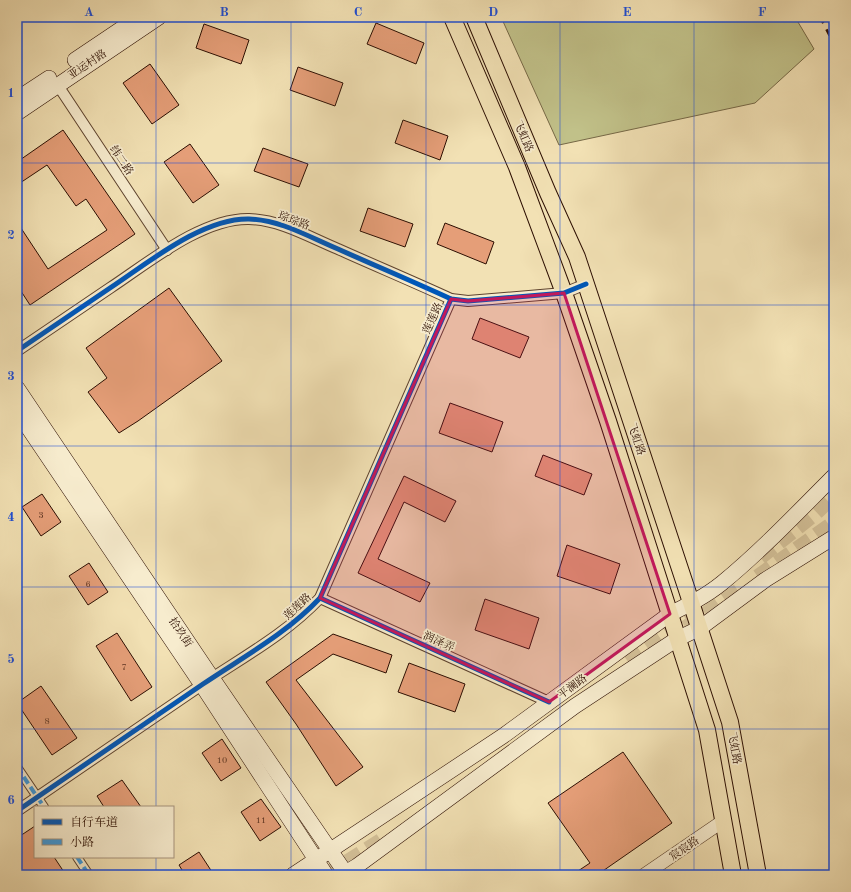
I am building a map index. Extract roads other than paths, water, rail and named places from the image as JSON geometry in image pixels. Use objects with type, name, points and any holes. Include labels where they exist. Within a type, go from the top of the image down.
[{"type":"main road","name":"亚运村路","points":[[17,99],[139,17]]},
{"type":"main road","name":"亚运村路","points":[[17,113],[57,84],[159,17]]},
{"type":"main road","name":"飞虹路","points":[[452,17],[517,167],[564,293],[608,421],[707,730],[733,875]]},
{"type":"main road","name":"飞虹路","points":[[474,17],[548,193],[577,257],[700,628],[730,722],[758,875]]},
{"type":"main road","name":"拾玖街","points":[[17,388],[207,682],[326,875]]},
{"type":"main road","name":"拾玖街","points":[[17,411],[207,682],[330,850],[345,874]]},
{"type":"main road","name":"平澜路","points":[[293,875],[503,736],[670,614],[692,604],[721,584],[773,537],[834,476]]},
{"type":"main road","name":"平澜路","points":[[345,874],[575,706],[677,639],[700,628],[765,580],[834,537]]},
{"type":"street","name":"纬二路","points":[[57,84],[168,250]]},
{"type":"street","name":"琮琮路","points":[[17,351],[168,250],[206,228],[219,223],[248,219],[265,221],[293,229],[452,299],[468,301],[564,293],[586,284]]},
{"type":"street","name":"莲莲路","points":[[17,811],[283,632],[309,610],[320,598],[452,299]]},
{"type":"street","name":"润泽弄","points":[[320,598],[549,702]]},
{"type":"street","points":[[17,767],[43,806]]},
{"type":"street","name":"宸宸路","points":[[644,875],[723,821]]},
{"type":"street","points":[[78,858],[89,875]]},
{"type":"tunnel","points":[[760,557],[815,513],[834,495]]},
{"type":"tunnel","points":[[758,577],[834,523]]},
{"type":"tunnel","points":[[686,628],[739,591]]},
{"type":"tunnel","points":[[624,656],[699,605]]},
{"type":"tunnel","points":[[327,875],[381,841]]},
{"type":"railway","points":[[820,17],[834,44]]},
{"type":"railway","points":[[827,17],[834,31]]}]
